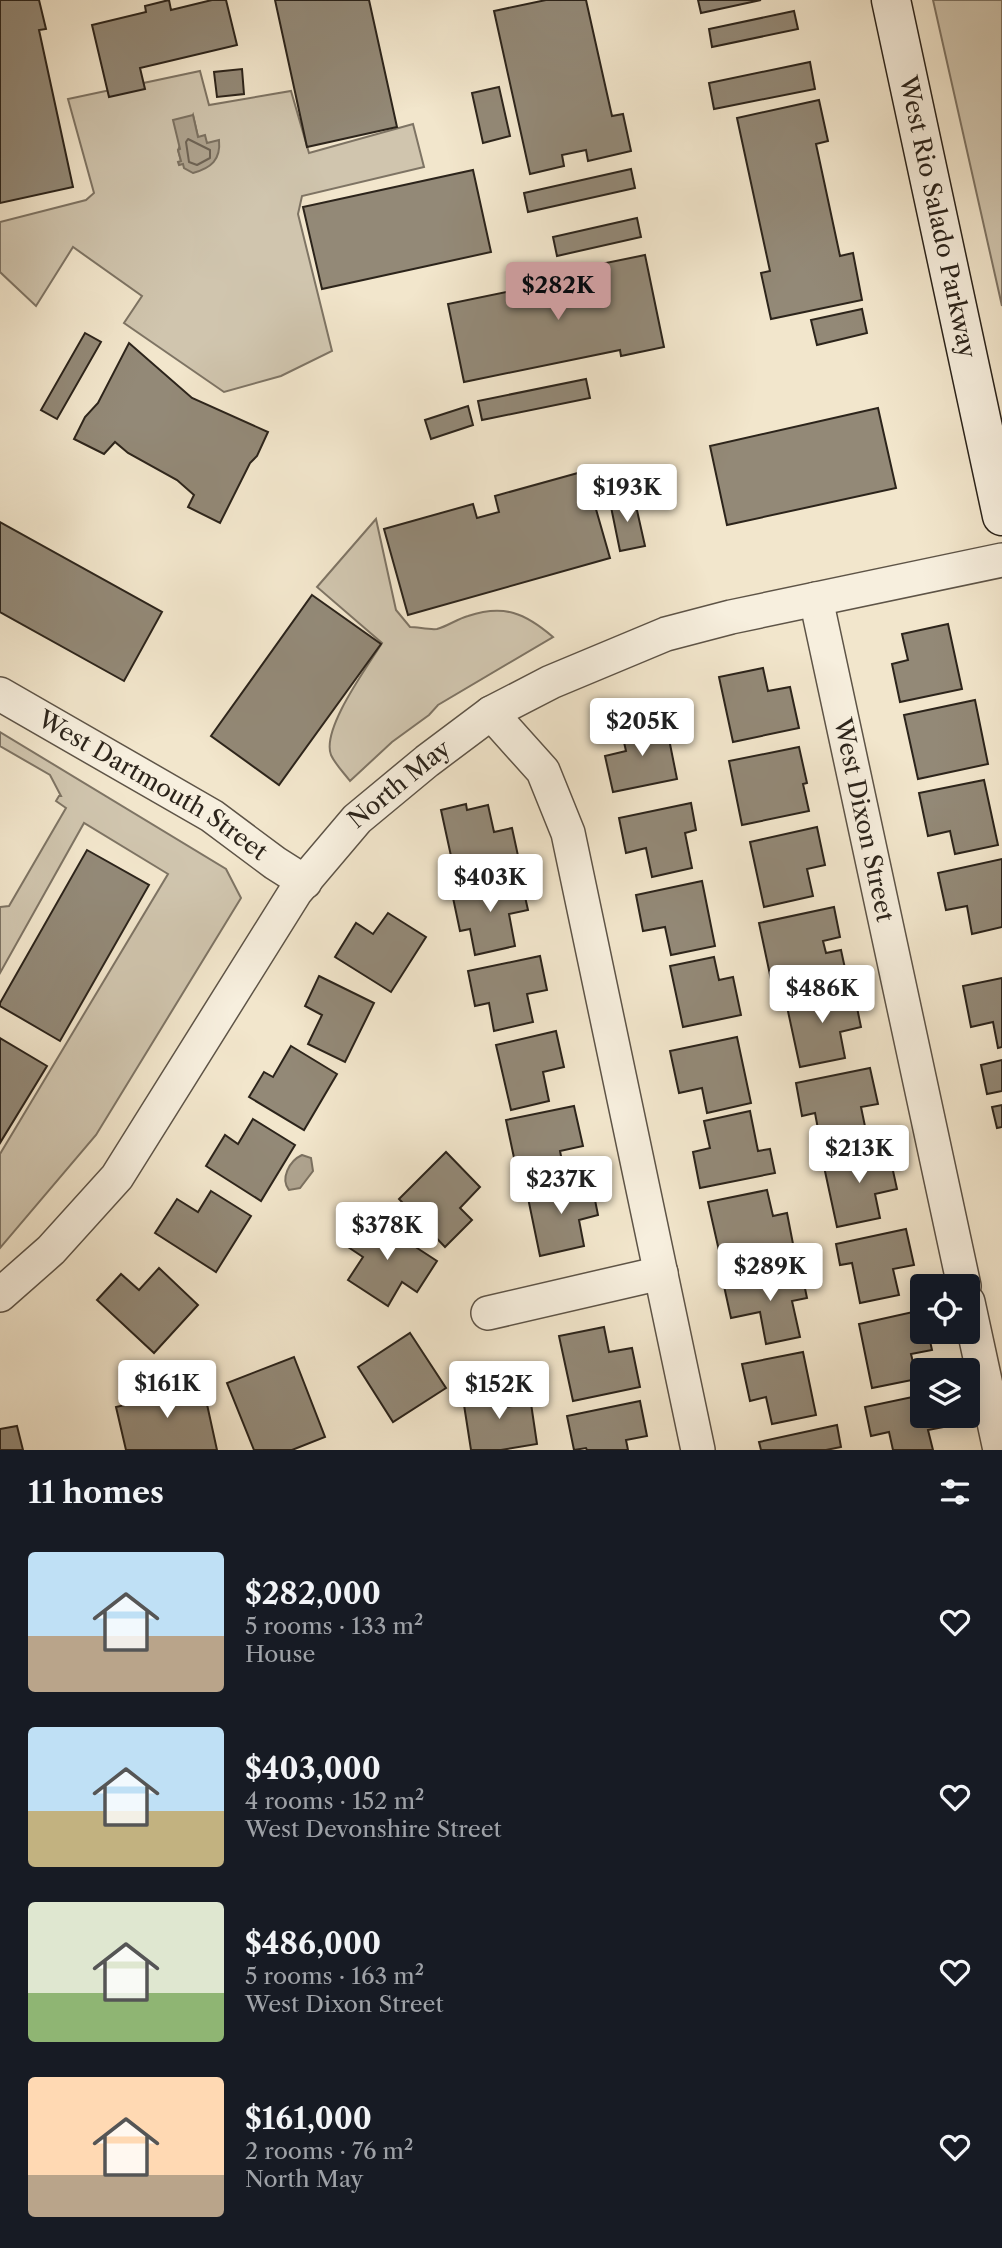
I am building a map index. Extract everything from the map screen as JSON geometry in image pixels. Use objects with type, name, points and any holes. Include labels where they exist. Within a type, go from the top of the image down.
[{"type":"main road","name":"West Rio Salado Parkway","points":[[891,0],[1002,516]]},
{"type":"street","name":"North May","points":[[0,1295],[51,1250],[117,1177],[304,882],[357,819],[491,713],[551,682],[666,634],[731,617],[1002,560]]},
{"type":"street","name":"West Dixon Street","points":[[816,599],[961,1274]]},
{"type":"street","name":"West Dartmouth Street","points":[[0,694],[212,816],[304,882]]},
{"type":"street","points":[[491,713],[543,771],[568,834],[698,1450]]},
{"type":"street","points":[[488,1313],[661,1273]]},
{"type":"street","points":[[977,1344],[1000,1450]]},
{"type":"shaded area","points":[[933,0],[1002,0],[1002,306]]},
{"type":"shaded area","points":[[200,71],[209,105],[291,91],[309,153],[413,124],[424,167],[302,196],[298,214],[332,351],[281,376],[224,392],[124,323],[142,296],[73,247],[36,306],[0,272],[0,222],[86,200],[94,193],[68,99]],"holes":[[[193,115],[198,137],[207,143],[179,165],[181,161],[178,150]]]},
{"type":"shaded area","points":[[376,519],[396,610],[410,627],[437,629],[481,612],[503,611],[533,622],[553,637],[438,705],[350,781],[331,755],[333,730],[348,698],[382,643],[317,587]]},
{"type":"shaded area","points":[[0,732],[226,869],[241,898],[96,1135],[0,1248],[0,1154],[168,874],[84,823],[0,973],[0,907],[9,906],[66,808],[56,801],[61,796],[50,775],[0,746]]},
{"type":"water","points":[[193,115],[198,137],[205,135],[207,143],[219,140],[219,147],[214,162],[193,173],[184,168],[183,164],[179,165],[180,149],[173,120]]},
{"type":"water","points":[[302,1155],[311,1158],[313,1171],[300,1188],[289,1190],[285,1181],[287,1171],[293,1161]]},
{"type":"building","points":[[0,0],[39,0],[46,29],[39,30],[73,187],[0,203]]},
{"type":"building","points":[[169,0],[171,10],[212,0],[226,0],[237,45],[140,68],[145,89],[109,97],[92,25],[146,12],[145,6]]},
{"type":"building","points":[[275,0],[369,0],[397,127],[307,147]]},
{"type":"building","points":[[546,0],[586,0],[612,116],[623,114],[631,151],[588,161],[586,150],[562,155],[564,166],[530,174],[494,11]]},
{"type":"building","points":[[698,0],[761,0],[701,13]]},
{"type":"building","points":[[794,11],[798,29],[712,47],[709,29]]},
{"type":"building","points":[[810,62],[815,89],[714,109],[709,83]]},
{"type":"building","points":[[242,69],[244,94],[217,97],[214,72]]},
{"type":"building","points":[[499,87],[510,136],[483,143],[472,93]]},
{"type":"building","points":[[819,100],[828,141],[816,144],[840,256],[853,253],[862,300],[771,319],[761,273],[770,271],[737,118]]},
{"type":"building","points":[[631,169],[635,188],[528,212],[524,193]]},
{"type":"building","points":[[473,170],[491,252],[322,289],[303,207]]},
{"type":"building","points":[[637,218],[641,237],[557,256],[553,237]]},
{"type":"building","points":[[645,255],[664,347],[621,356],[620,350],[464,382],[448,304],[598,273],[596,265]]},
{"type":"building","points":[[862,309],[867,333],[817,345],[811,320]]},
{"type":"building","points":[[85,333],[101,342],[57,419],[41,410]]},
{"type":"building","points":[[129,343],[192,398],[268,432],[220,523],[188,507],[194,495],[177,480],[128,453],[115,442],[104,454],[74,439],[85,417],[98,403]]},
{"type":"building","points":[[586,379],[590,398],[482,420],[478,401]]},
{"type":"building","points":[[468,406],[473,425],[431,439],[425,420]]},
{"type":"building","points":[[878,408],[896,488],[727,525],[710,446]]},
{"type":"building","points":[[585,471],[610,558],[408,615],[384,529],[473,504],[477,518],[499,512],[495,496]]},
{"type":"building","points":[[634,497],[645,546],[620,551],[610,502]]},
{"type":"building","points":[[0,522],[162,612],[124,681],[0,612]]},
{"type":"building","points":[[312,595],[381,644],[279,785],[211,736]]},
{"type":"building","points":[[948,624],[962,689],[900,702],[892,664],[908,660],[902,634]]},
{"type":"building","points":[[763,668],[768,691],[790,687],[799,728],[733,742],[719,677]]},
{"type":"building","points":[[975,700],[988,764],[918,779],[904,715]]},
{"type":"building","points":[[665,719],[677,779],[613,792],[605,756],[626,751],[621,729]]},
{"type":"building","points":[[799,747],[807,783],[803,784],[809,811],[742,825],[729,761]]},
{"type":"building","points":[[984,780],[998,845],[955,854],[950,831],[928,836],[919,793]]},
{"type":"building","points":[[691,803],[696,830],[685,833],[692,868],[652,877],[646,848],[626,853],[619,818]]},
{"type":"building","points":[[466,804],[467,810],[488,805],[494,832],[512,828],[520,865],[456,879],[441,810]]},
{"type":"building","points":[[817,827],[825,865],[807,869],[813,896],[764,907],[750,842]]},
{"type":"building","points":[[87,850],[149,885],[60,1041],[0,1006],[0,1003]]},
{"type":"building","points":[[1002,859],[1002,927],[972,934],[967,906],[946,910],[938,873]]},
{"type":"building","points":[[521,879],[528,910],[509,914],[515,946],[475,955],[470,929],[460,931],[452,893]]},
{"type":"building","points":[[702,881],[715,946],[671,955],[665,927],[643,931],[636,895]]},
{"type":"building","points":[[834,907],[840,937],[823,941],[826,953],[841,950],[846,973],[773,989],[759,923]]},
{"type":"building","points":[[388,913],[426,937],[391,992],[335,957],[356,923],[373,934]]},
{"type":"building","points":[[540,956],[547,990],[527,994],[533,1022],[494,1031],[489,1003],[475,1006],[468,971]]},
{"type":"building","points":[[714,957],[719,980],[733,977],[741,1015],[683,1027],[670,966]]},
{"type":"building","points":[[319,976],[374,1003],[345,1062],[308,1044],[322,1015],[305,1006]]},
{"type":"building","points":[[1002,978],[1002,1047],[998,1048],[993,1022],[971,1027],[963,986]]},
{"type":"building","points":[[853,988],[861,1027],[840,1032],[845,1058],[800,1067],[786,1002]]},
{"type":"building","points":[[556,1031],[564,1067],[543,1072],[549,1101],[511,1110],[496,1045]]},
{"type":"building","points":[[737,1037],[751,1103],[707,1113],[702,1088],[679,1093],[670,1051]]},
{"type":"building","points":[[0,1038],[47,1066],[0,1143]]},
{"type":"building","points":[[291,1046],[337,1074],[304,1130],[249,1097],[264,1072],[273,1077]]},
{"type":"building","points":[[1002,1060],[1002,1091],[987,1094],[981,1065]]},
{"type":"building","points":[[870,1068],[878,1104],[861,1107],[867,1136],[821,1145],[815,1113],[802,1116],[796,1083]]},
{"type":"building","points":[[1002,1105],[1002,1127],[997,1128],[992,1107]]},
{"type":"building","points":[[574,1106],[583,1146],[560,1151],[565,1176],[520,1186],[506,1120]]},
{"type":"building","points":[[750,1111],[758,1151],[770,1149],[775,1173],[700,1188],[693,1152],[710,1148],[704,1121]]},
{"type":"building","points":[[253,1119],[295,1145],[261,1201],[206,1166],[225,1135],[238,1144]]},
{"type":"building","points":[[888,1148],[897,1189],[875,1194],[880,1218],[837,1227],[823,1162]]},
{"type":"building","points":[[446,1152],[480,1187],[460,1208],[472,1220],[445,1247],[399,1199]]},
{"type":"building","points":[[591,1180],[598,1215],[579,1220],[584,1246],[540,1256],[527,1193]]},
{"type":"building","points":[[767,1190],[773,1216],[787,1213],[794,1249],[722,1264],[708,1202]]},
{"type":"building","points":[[211,1191],[251,1216],[216,1272],[155,1233],[177,1199],[198,1212]]},
{"type":"building","points":[[368,1216],[437,1261],[417,1292],[402,1282],[388,1306],[348,1280],[363,1257],[348,1247]]},
{"type":"building","points":[[906,1229],[914,1265],[893,1269],[899,1295],[860,1303],[852,1263],[840,1265],[836,1244]]},
{"type":"building","points":[[159,1268],[198,1305],[154,1353],[97,1300],[121,1274],[139,1290]]},
{"type":"building","points":[[801,1269],[807,1298],[792,1301],[800,1337],[766,1344],[760,1312],[731,1318],[724,1286]]},
{"type":"building","points":[[910,1313],[910,1344],[931,1344],[932,1350],[911,1354],[910,1380],[872,1388],[859,1324]]},
{"type":"building","points":[[604,1327],[609,1352],[632,1348],[640,1387],[573,1401],[559,1336]]},
{"type":"building","points":[[410,1333],[446,1388],[393,1422],[358,1367]]},
{"type":"building","points":[[803,1352],[816,1415],[772,1424],[766,1397],[750,1401],[742,1364]]},
{"type":"building","points":[[294,1357],[325,1437],[292,1450],[254,1450],[227,1383]]},
{"type":"building","points":[[159,1377],[163,1395],[203,1386],[217,1450],[126,1450],[116,1407],[143,1401],[138,1381]]},
{"type":"building","points":[[491,1387],[495,1409],[512,1406],[509,1393],[529,1390],[537,1444],[501,1450],[471,1450],[462,1392]]},
{"type":"building","points":[[910,1398],[910,1428],[938,1428],[928,1430],[933,1450],[893,1450],[889,1432],[871,1436],[865,1407]]},
{"type":"building","points":[[640,1401],[647,1436],[626,1440],[628,1450],[574,1450],[567,1416]]},
{"type":"building","points":[[837,1425],[841,1447],[826,1450],[761,1450],[759,1442]]},
{"type":"building","points":[[17,1426],[23,1450],[0,1450],[0,1429]]}]
